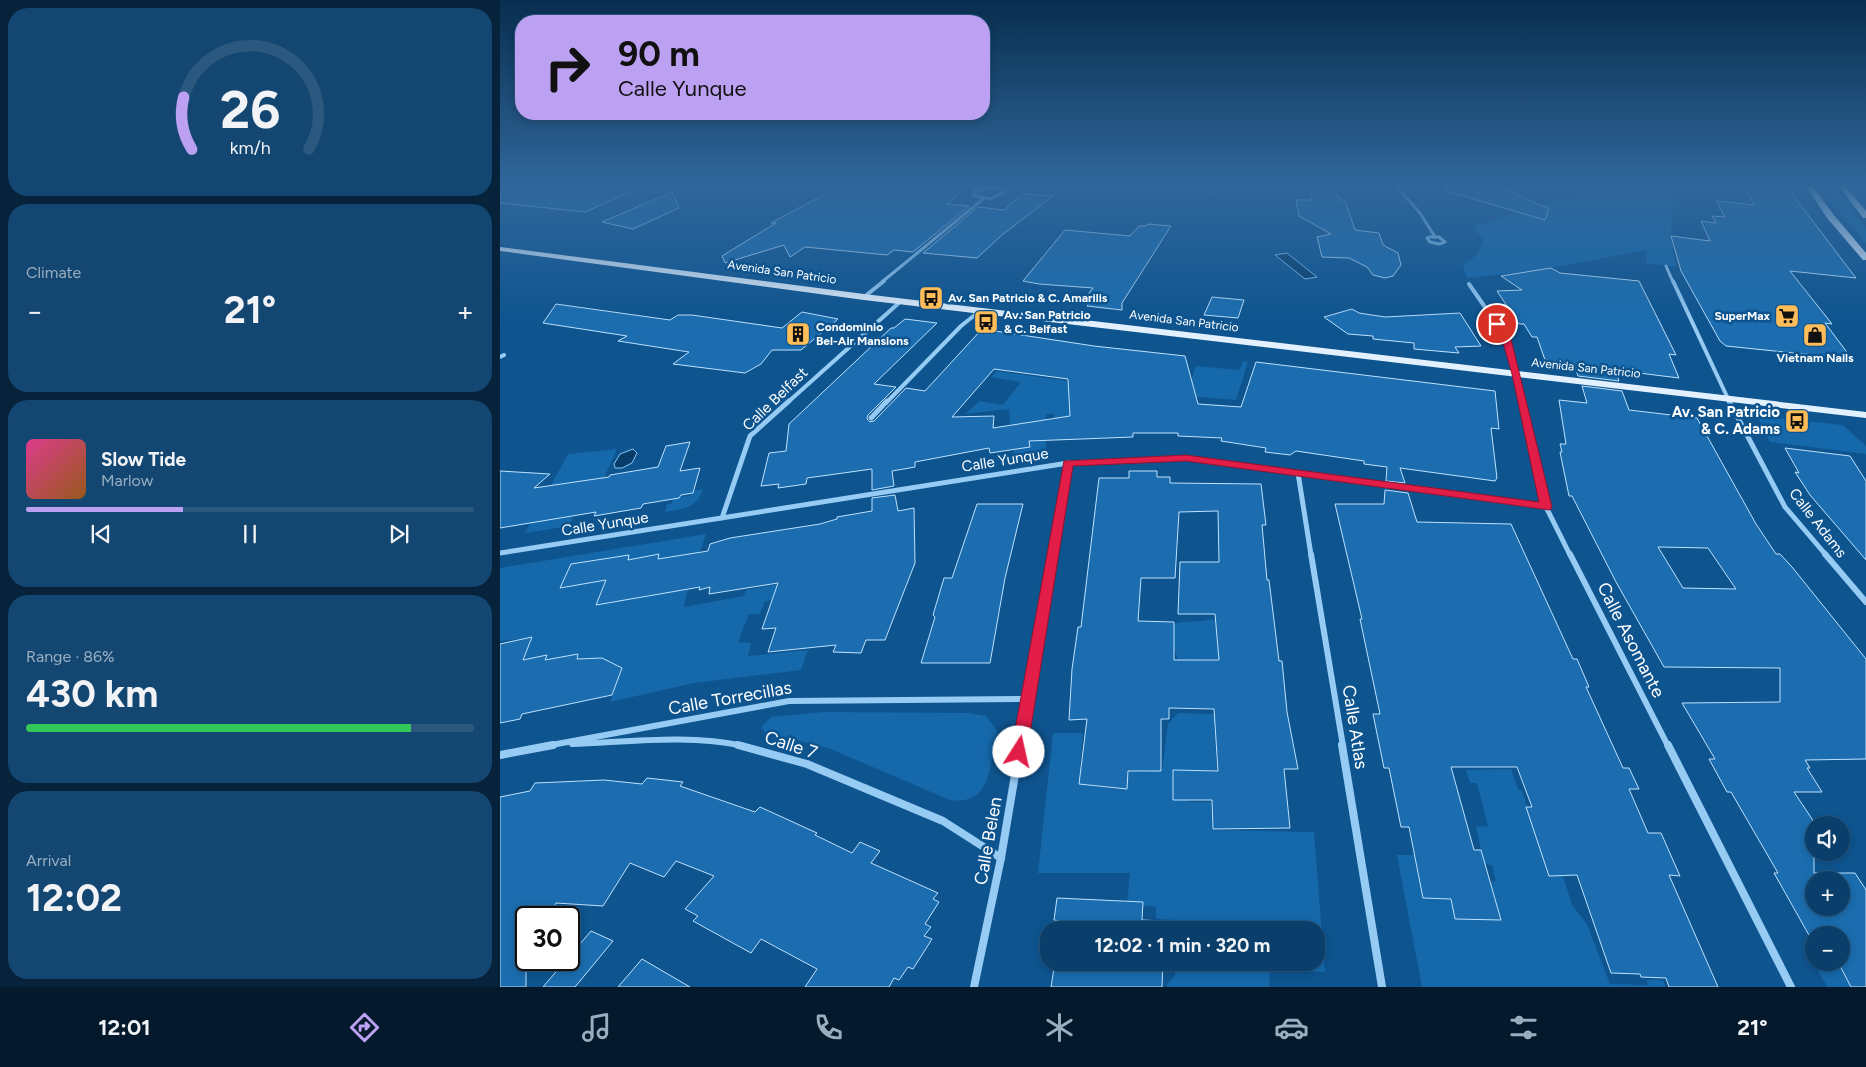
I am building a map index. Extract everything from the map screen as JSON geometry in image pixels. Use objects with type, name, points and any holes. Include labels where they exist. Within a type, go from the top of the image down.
[{"type":"main road","points":[[1844,232],[1866,258]]},
{"type":"main road","name":"Avenida San Patricio","points":[[500,249],[864,297],[1866,415]]},
{"type":"street","points":[[864,297],[943,232]]},
{"type":"street","points":[[1432,232],[1435,237]]},
{"type":"street","points":[[1430,237],[1435,237],[1443,238],[1445,242],[1439,244],[1428,240],[1430,237]]},
{"type":"street","name":"Calle Adams","points":[[1666,266],[1727,398],[1785,507],[1866,602]]},
{"type":"street","name":"Calle Asomante","points":[[1469,284],[1507,339],[1546,507],[1791,987]]},
{"type":"street","name":"Calle Belfast","points":[[722,518],[750,436],[901,301]]},
{"type":"street","points":[[871,418],[961,326],[980,310]]},
{"type":"street","name":"Calle Yunque","points":[[500,553],[1068,463],[1186,458],[1546,507]]},
{"type":"street","name":"Calle Belen","points":[[974,987],[1001,858],[1068,463]]},
{"type":"street","name":"Calle Atlas","points":[[1298,473],[1382,987]]},
{"type":"street","name":"Calle Torrecillas","points":[[500,755],[789,701],[1028,699]]},
{"type":"street","name":"Calle 7","points":[[552,744],[653,741],[724,742],[765,751],[807,764],[943,821],[1001,858]]},
{"type":"shaded area","points":[[1477,232],[1671,232],[1672,247],[1677,267],[1646,263],[1647,250],[1539,270],[1467,278],[1463,265],[1476,255],[1483,240]]},
{"type":"shaded area","points":[[1856,232],[1866,232],[1866,244]]},
{"type":"shaded area","points":[[1287,253],[1317,277],[1305,279],[1275,255]]},
{"type":"shaded area","points":[[1243,361],[1248,362],[1236,400],[1186,396],[1196,366],[1239,370]]},
{"type":"shaded area","points":[[997,371],[1118,388],[1126,414],[1054,420],[1054,414],[1046,414],[1046,450],[1012,455],[1026,423],[1010,425],[1009,409],[965,414],[980,401],[1003,405],[1021,382],[991,377]]},
{"type":"shaded area","points":[[1757,416],[1843,425],[1866,446],[1866,454],[1770,442]]},
{"type":"shaded area","points":[[617,449],[596,496],[573,516],[570,526],[525,533],[568,454]]},
{"type":"shaded area","points":[[633,449],[637,453],[632,463],[622,468],[615,468],[614,464],[620,454]]},
{"type":"shaded area","points":[[703,489],[693,504],[665,512],[667,504],[671,504],[674,498],[692,495],[693,491]]},
{"type":"shaded area","points":[[706,534],[700,552],[658,559],[659,555],[628,560],[629,555],[571,564],[606,580],[597,605],[688,589],[684,607],[744,596],[746,590],[807,579],[788,599],[765,601],[760,614],[749,614],[738,642],[751,643],[748,656],[808,650],[801,670],[694,683],[610,702],[621,671],[616,666],[605,661],[575,663],[578,654],[545,660],[546,656],[507,663],[526,652],[532,638],[500,641],[500,568]]},
{"type":"shaded area","points":[[1215,620],[1216,628],[1224,628],[1226,659],[1178,660],[1174,648],[1174,624]]},
{"type":"shaded area","points":[[823,712],[969,713],[986,716],[997,731],[988,777],[976,795],[969,799],[950,800],[828,748],[765,732],[761,727],[771,717]]},
{"type":"shaded area","points":[[1178,713],[1215,714],[1217,770],[1185,770],[1185,793],[1188,802],[1211,802],[1212,830],[1314,832],[1321,921],[1177,921],[1156,919],[1156,907],[1127,904],[1130,873],[1038,873],[1053,733],[1083,733],[1080,767],[1082,771],[1081,783],[1116,789],[1126,787],[1129,772],[1162,771],[1168,724]]},
{"type":"shaded area","points":[[1511,769],[1518,789],[1522,790],[1548,875],[1563,876],[1572,905],[1587,924],[1610,984],[1647,985],[1647,980],[1656,979],[1663,981],[1666,987],[1422,987],[1397,855],[1415,855],[1423,898],[1451,899],[1455,919],[1500,920],[1490,882],[1496,881],[1492,865],[1484,864],[1476,827],[1488,826],[1477,783],[1470,783],[1466,770]]},
{"type":"shaded area","points":[[1175,971],[1270,971],[1269,987],[1167,987],[1167,984],[1175,976]]},
{"type":"shaded area","points":[[1818,971],[1845,971],[1851,987],[1827,987]]},
{"type":"building","points":[[761,232],[937,232],[913,252],[894,250],[887,255],[805,247],[790,257],[784,245],[725,263],[722,256]]},
{"type":"building","points":[[948,232],[1006,232],[977,258],[923,253]]},
{"type":"building","points":[[1063,232],[1130,236],[1134,232],[1167,232],[1122,303],[1122,310],[1087,306],[1090,302],[1083,301],[1093,288],[1023,281]]},
{"type":"building","points":[[1328,232],[1379,233],[1383,245],[1398,253],[1401,265],[1393,276],[1385,278],[1373,275],[1367,267],[1349,258],[1322,257],[1317,237],[1331,234]]},
{"type":"building","points":[[1706,232],[1821,232],[1856,278],[1790,271],[1832,324],[1825,323],[1852,359],[1726,346],[1720,341],[1681,271],[1671,236],[1710,241]]},
{"type":"building","points":[[1551,268],[1560,273],[1639,281],[1676,355],[1669,354],[1679,378],[1615,370],[1619,381],[1578,376],[1574,363],[1545,360],[1537,337],[1532,337],[1524,324],[1519,324],[1497,291],[1522,290],[1501,276]]},
{"type":"building","points":[[1212,297],[1244,300],[1238,318],[1204,315]]},
{"type":"building","points":[[556,304],[670,320],[678,315],[692,315],[782,328],[802,312],[838,319],[801,350],[772,350],[761,364],[745,373],[673,364],[689,352],[618,341],[627,336],[543,323]]},
{"type":"building","points":[[1352,309],[1359,313],[1385,317],[1460,313],[1481,346],[1455,347],[1459,353],[1414,349],[1414,343],[1373,339],[1373,336],[1348,334],[1324,317]]},
{"type":"building","points":[[905,319],[937,323],[874,384],[896,387],[868,415],[867,419],[870,422],[874,421],[906,388],[925,391],[982,329],[1094,346],[1185,356],[1198,404],[1241,407],[1256,362],[1495,391],[1499,429],[1491,428],[1497,478],[1495,481],[1400,468],[1405,483],[1386,481],[1387,467],[1364,464],[1364,461],[1296,451],[1290,455],[1265,452],[1266,448],[1221,441],[1222,438],[1178,436],[1178,433],[1133,433],[1133,437],[1029,441],[1030,447],[990,453],[989,448],[915,462],[915,467],[892,471],[894,486],[872,490],[872,469],[807,478],[806,484],[778,488],[779,484],[761,486],[769,453],[786,451],[789,424],[891,328],[894,328]],"holes":[[[994,369],[1068,379],[1070,416],[993,428],[994,416],[952,417]]]},
{"type":"building","points":[[1582,386],[1622,391],[1629,410],[1697,418],[1756,524],[1776,554],[1780,554],[1792,567],[1866,659],[1866,759],[1805,760],[1810,768],[1807,768],[1822,792],[1794,792],[1810,816],[1805,816],[1805,861],[1814,861],[1814,871],[1805,871],[1805,916],[1850,916],[1850,873],[1855,873],[1866,890],[1866,987],[1851,987],[1843,971],[1850,971],[1850,926],[1805,926],[1805,928],[1774,873],[1778,873],[1731,792],[1727,792],[1709,759],[1715,759],[1682,703],[1780,702],[1780,668],[1664,667],[1616,582],[1572,496],[1569,496],[1560,452],[1562,452],[1560,444],[1566,444],[1559,400],[1587,403]],"holes":[[[1658,547],[1708,548],[1736,589],[1683,588]]]},
{"type":"building","points":[[690,442],[680,471],[700,468],[693,493],[681,495],[679,498],[643,504],[641,508],[594,516],[596,512],[500,528],[500,471],[550,474],[534,488],[609,477],[610,475],[658,467],[666,446]]},
{"type":"building","points":[[1785,448],[1850,456],[1866,481],[1866,560],[1810,495],[1795,472],[1799,473]]},
{"type":"building","points":[[1129,471],[1157,471],[1157,477],[1170,477],[1170,483],[1261,484],[1266,525],[1262,525],[1267,580],[1269,580],[1279,661],[1282,661],[1287,712],[1298,769],[1284,769],[1290,828],[1213,829],[1212,800],[1173,800],[1173,770],[1218,771],[1214,709],[1169,708],[1169,719],[1161,719],[1161,771],[1128,771],[1127,789],[1079,784],[1087,719],[1069,720],[1072,669],[1078,627],[1081,627],[1099,478],[1129,478]],"holes":[[[1218,511],[1219,562],[1180,562],[1178,614],[1215,614],[1219,660],[1174,660],[1174,622],[1138,621],[1141,578],[1175,578],[1179,512]]]},
{"type":"building","points":[[1385,490],[1408,493],[1417,522],[1511,524],[1573,659],[1577,659],[1589,687],[1586,687],[1623,768],[1629,768],[1639,789],[1629,789],[1648,833],[1661,833],[1680,876],[1669,875],[1718,987],[1669,987],[1666,978],[1641,977],[1640,974],[1611,973],[1577,875],[1549,876],[1526,807],[1532,807],[1517,767],[1451,767],[1474,850],[1481,850],[1501,920],[1455,919],[1451,899],[1423,898],[1409,827],[1401,827],[1389,768],[1384,768],[1373,714],[1380,714],[1360,619],[1362,619],[1335,504],[1384,504]]},
{"type":"building","points":[[895,495],[898,511],[914,508],[915,563],[885,640],[866,640],[861,653],[833,652],[836,645],[768,652],[776,628],[762,629],[778,583],[709,594],[710,587],[699,590],[700,587],[596,605],[606,580],[560,588],[571,564],[629,555],[628,560],[659,554],[658,559],[708,551],[710,544],[730,538],[820,524],[837,519],[837,517],[872,511],[872,498]]},
{"type":"building","points":[[977,504],[1023,504],[1005,578],[990,663],[921,663],[944,578],[952,578]]},
{"type":"building","points":[[532,637],[523,660],[547,655],[545,660],[578,654],[577,659],[602,658],[622,668],[612,695],[522,714],[520,719],[500,723],[500,644]]},
{"type":"building","points":[[647,778],[683,782],[680,786],[755,812],[760,807],[817,833],[815,835],[852,853],[860,842],[880,851],[871,863],[938,893],[933,899],[939,902],[925,924],[931,927],[924,936],[932,939],[913,969],[908,967],[899,980],[894,978],[889,987],[805,987],[817,969],[761,939],[751,953],[693,921],[698,916],[685,909],[714,876],[676,861],[664,877],[630,863],[603,906],[556,903],[554,906],[515,906],[515,971],[526,971],[526,987],[500,987],[500,797],[530,791],[535,783],[604,780],[642,784]]},
{"type":"building","points":[[1057,898],[1143,902],[1142,920],[1165,921],[1061,921],[1054,920]]},
{"type":"building","points":[[591,931],[613,941],[575,987],[543,987],[557,971],[580,971],[580,944]]},
{"type":"building","points":[[642,959],[690,987],[618,987]]},
{"type":"building","points":[[1054,971],[1163,971],[1162,987],[1051,987]]},
{"type":"place","name":"Av. San Patricio & C. Amarilis","points":[[931,298]]},
{"type":"place","name":"SuperMax","points":[[1787,316]]},
{"type":"place","name":"Av. San Patricio & C. Belfast","points":[[986,322]]},
{"type":"place","name":"Condominio Bel-Air Mansions","points":[[798,334]]},
{"type":"place","name":"Vietnam Nails","points":[[1815,335]]},
{"type":"place","name":"Av. San Patricio & C. Adams","points":[[1797,421]]},
{"type":"route","points":[[1019,752],[1068,463],[1186,458],[1546,507],[1507,339],[1497,324]]}]
